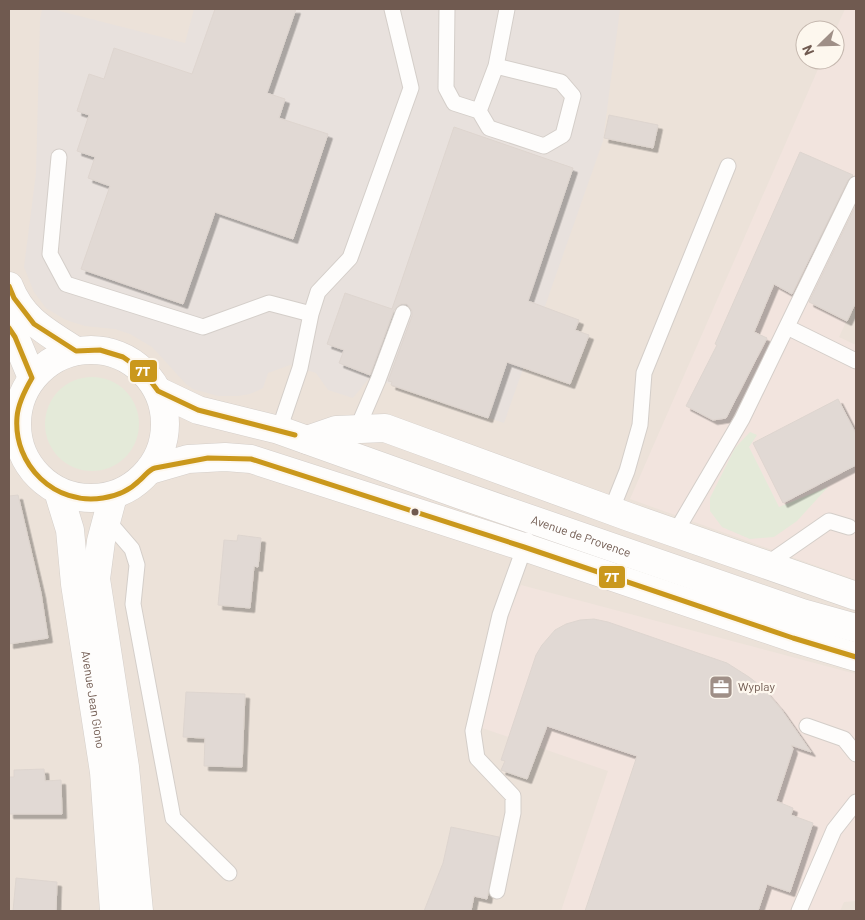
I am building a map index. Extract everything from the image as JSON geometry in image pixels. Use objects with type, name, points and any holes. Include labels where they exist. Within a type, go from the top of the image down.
[{"type":"main road","points":[[9,286],[14,298],[34,324],[76,350]]},
{"type":"main road","points":[[9,328],[32,378]]},
{"type":"main road","points":[[76,350],[100,350],[123,357],[143,371],[158,391],[164,411],[165,431],[160,452],[150,470],[110,508],[94,499],[76,498],[58,492],[39,478],[13,440],[21,396],[32,378],[44,365],[76,350]]},
{"type":"main road","name":"Avenue de Provence","points":[[158,391],[198,410],[279,430],[802,612],[856,628]]},
{"type":"main road","points":[[308,440],[336,430],[385,428],[611,511],[856,596]]},
{"type":"main road","points":[[150,470],[188,460],[226,456],[251,459],[524,547],[793,638],[856,657]]},
{"type":"main road","name":"Avenue Jean Giono","points":[[58,492],[70,530],[75,584],[104,772],[114,911]]},
{"type":"main road","name":"Avenue Jean Giono","points":[[110,508],[101,541],[96,579],[125,766],[139,911]]},
{"type":"lane","points":[[279,430],[300,368],[311,314],[318,292],[350,258],[411,88],[392,9]]},
{"type":"lane","points":[[447,9],[446,88],[454,103],[479,111],[489,128],[544,146],[563,135],[573,96],[561,82],[496,66]]},
{"type":"lane","points":[[479,111],[496,66],[507,9]]},
{"type":"lane","points":[[59,157],[50,254],[66,284],[204,327],[269,303],[311,314]]},
{"type":"lane","points":[[611,511],[627,471],[640,425],[644,373],[728,166]]},
{"type":"lane","points":[[675,533],[742,419],[856,184]]},
{"type":"lane","points":[[357,429],[403,313]]},
{"type":"lane","points":[[787,327],[856,361]]},
{"type":"lane","points":[[110,508],[132,549],[137,565],[133,604],[173,818],[229,873]]},
{"type":"lane","points":[[497,891],[514,813],[513,796],[477,758],[473,731],[500,615],[535,520]]},
{"type":"lane","points":[[767,564],[829,521],[849,527]]},
{"type":"lane","points":[[807,726],[844,739],[856,754]]},
{"type":"lane","points":[[799,911],[834,830],[856,802]]},
{"type":"shaded area","points":[[9,9],[856,9],[856,911],[9,911]]},
{"type":"shaded area","points":[[42,9],[52,9],[185,43],[194,9],[620,9],[603,141],[504,423],[370,377],[353,398],[328,390],[316,373],[290,365],[268,373],[263,388],[250,394],[218,396],[193,389],[186,384],[152,347],[130,334],[115,329],[85,326],[72,322],[46,308],[34,292],[24,267],[36,173],[40,20]]},
{"type":"shaded area","points":[[845,9],[856,9],[856,301],[839,337],[856,345],[856,580],[630,499],[818,70],[845,70],[845,20],[840,20]]},
{"type":"shaded area","points":[[521,585],[856,674],[856,901],[844,902],[840,911],[561,911],[608,771],[482,728],[504,624]]},
{"type":"green space","points":[[92,377],[110,381],[125,391],[135,406],[139,424],[135,442],[125,457],[110,467],[92,471],[74,467],[59,457],[49,442],[45,424],[49,406],[59,391],[74,381]]},
{"type":"green space","points":[[750,432],[757,435],[749,447],[779,507],[828,487],[797,521],[774,537],[750,539],[722,527],[710,511],[710,498],[735,448]]},
{"type":"building","points":[[215,9],[296,9],[267,93],[285,99],[279,118],[328,134],[293,239],[215,212],[183,304],[81,269],[110,186],[88,178],[95,157],[77,151],[89,115],[77,111],[89,74],[104,79],[114,48],[192,74]]},
{"type":"building","points":[[609,115],[658,125],[653,148],[604,138]]},
{"type":"building","points":[[454,127],[573,168],[528,301],[579,320],[575,330],[589,335],[570,384],[507,362],[488,418],[391,385],[392,382],[388,381],[412,316],[412,311],[407,304],[401,304],[394,310],[370,375],[339,363],[344,350],[327,344],[345,293],[392,309]]},
{"type":"building","points":[[800,152],[853,175],[848,180],[792,294],[774,284],[754,332],[767,338],[726,418],[713,420],[686,406],[717,345],[715,344]]},
{"type":"building","points":[[856,205],[856,302],[847,321],[809,302]]},
{"type":"building","points":[[838,399],[856,434],[856,465],[783,503],[753,443]]},
{"type":"building","points":[[18,495],[41,593],[48,638],[9,644],[9,496]]},
{"type":"building","points":[[238,535],[261,538],[258,567],[254,566],[250,608],[218,605],[224,540],[237,541]]},
{"type":"building","points":[[594,619],[608,622],[727,663],[763,688],[781,709],[811,752],[791,745],[793,749],[776,801],[793,808],[791,815],[813,823],[790,892],[767,884],[758,911],[585,911],[637,756],[547,726],[527,779],[501,770],[505,761],[501,760],[536,655],[542,645],[555,630],[566,624]]},
{"type":"building","points":[[186,692],[245,694],[242,767],[204,766],[205,738],[183,737]]},
{"type":"building","points":[[44,769],[45,781],[61,780],[62,814],[9,814],[9,777],[14,777],[14,770]]},
{"type":"building","points":[[451,827],[499,837],[487,899],[474,896],[471,911],[424,911],[443,863]]},
{"type":"building","points":[[16,878],[57,882],[56,911],[13,911]]},
{"type":"transit line","name":"7T","points":[[9,286],[14,298],[34,324],[76,351],[100,350],[123,357],[143,371],[158,391],[198,410],[295,435]]},
{"type":"transit line","name":"7T","points":[[9,328],[15,337],[32,378],[22,397],[17,417],[18,435],[22,451],[30,466],[41,478],[54,489],[69,495],[85,499],[113,496],[132,487],[149,471],[155,468],[208,458],[251,459],[524,547],[793,638],[856,657]]},
{"type":"place","name":"Wyplay","points":[[721,687]]}]
